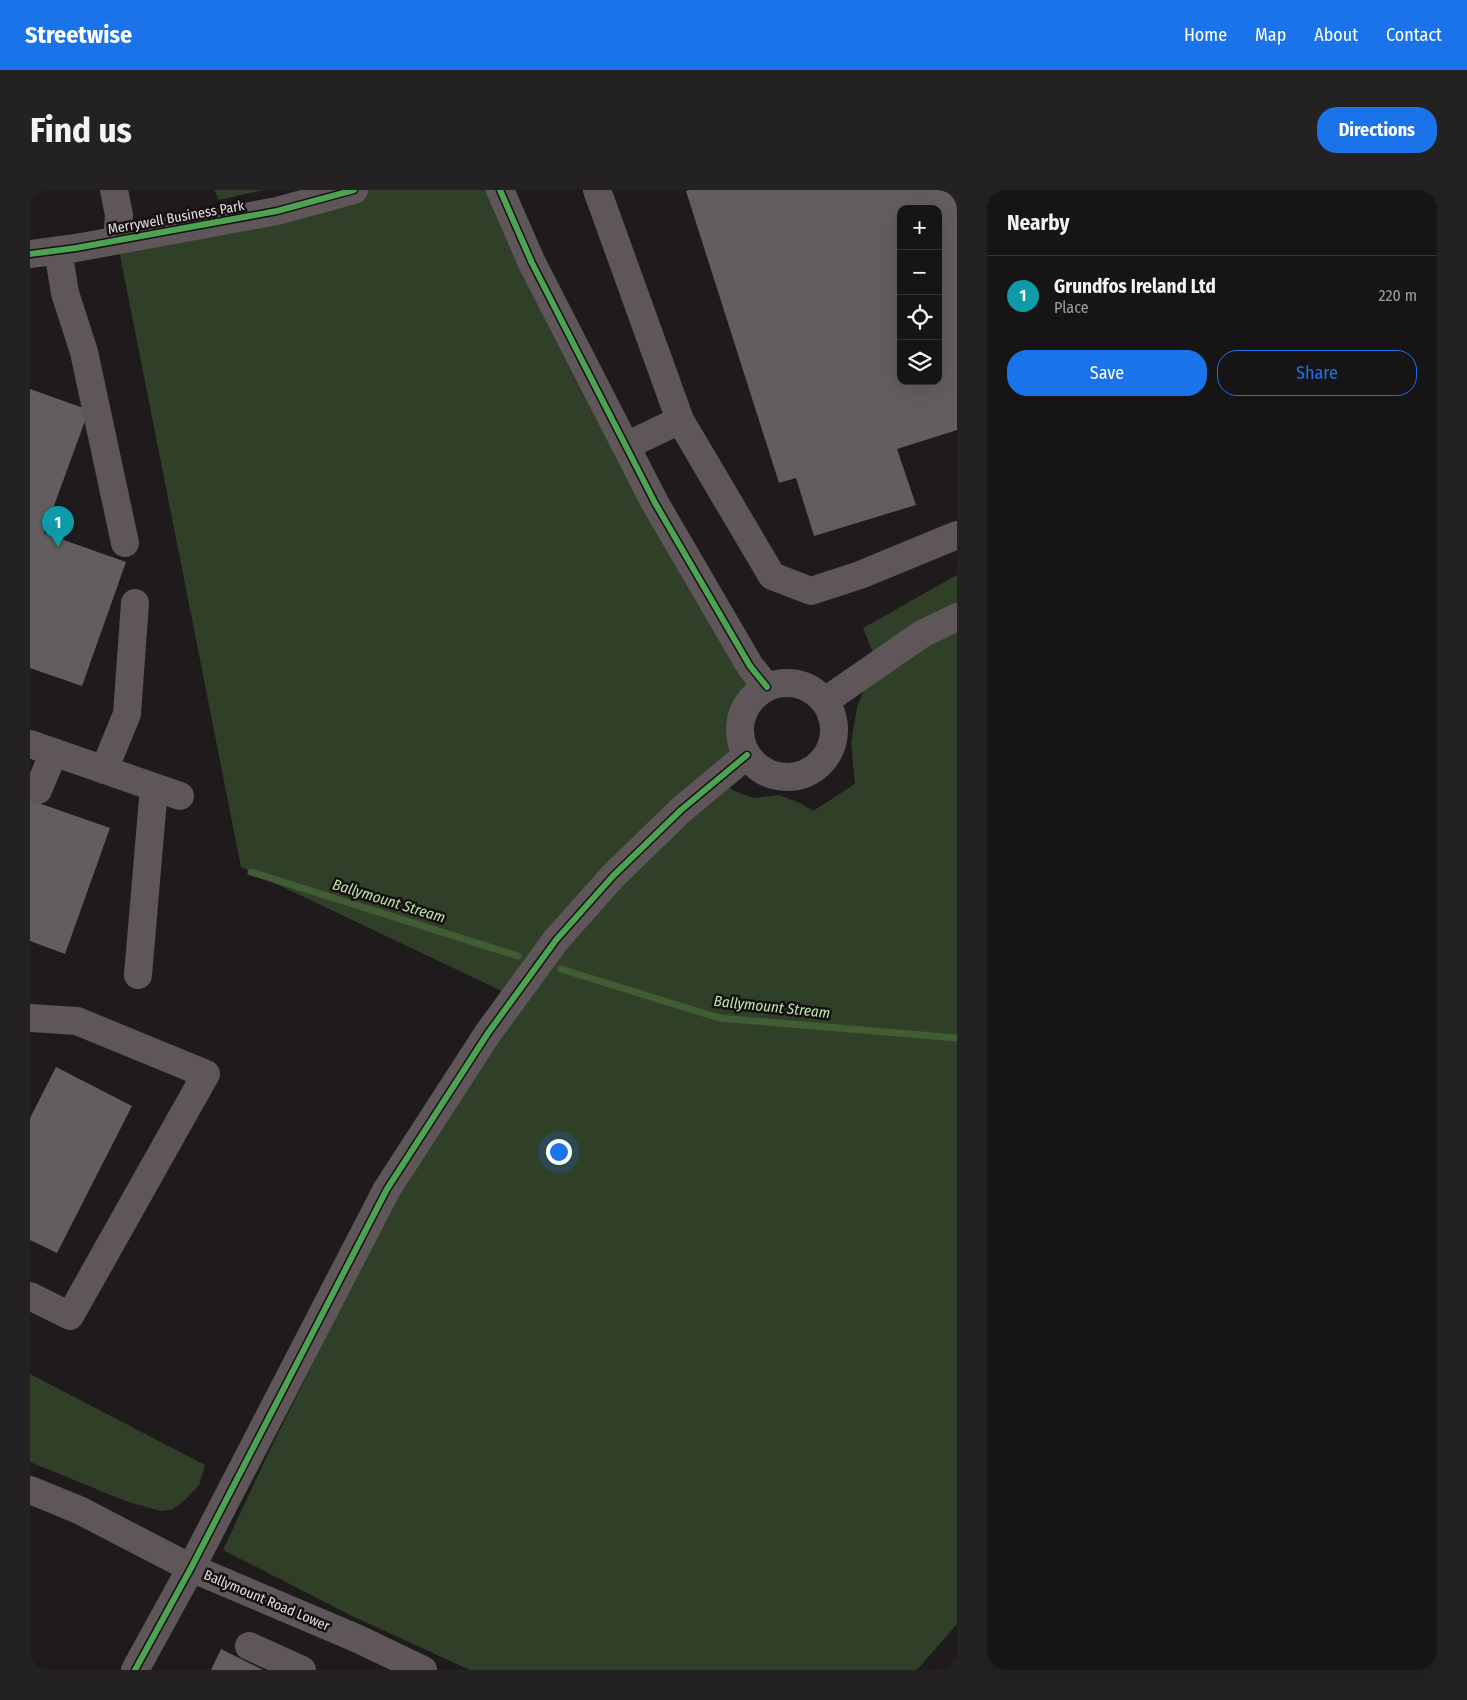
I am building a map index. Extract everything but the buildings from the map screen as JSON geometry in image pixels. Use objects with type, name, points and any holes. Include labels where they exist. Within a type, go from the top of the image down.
[{"type":"street","points":[[114,190],[118,216],[117,240]]},
{"type":"street","name":"Merrywell Business Park","points":[[30,254],[277,211],[354,190]]},
{"type":"street","points":[[500,190],[532,262],[655,503],[750,666],[767,687]]},
{"type":"street","points":[[597,190],[680,420],[772,576],[810,591],[860,575],[957,535]]},
{"type":"street","points":[[58,250],[65,293],[84,352],[125,543]]},
{"type":"street","points":[[626,446],[680,420]]},
{"type":"street","points":[[104,770],[128,714],[135,603]]},
{"type":"street","points":[[825,701],[922,634],[957,617]]},
{"type":"street","points":[[782,682],[798,684],[813,690],[825,701],[832,714],[835,729],[833,742],[828,755],[812,771],[790,777],[778,777],[756,765],[747,755],[740,738],[740,723],[744,709],[754,696],[767,687],[782,682]]},
{"type":"street","points":[[38,790],[42,748],[180,796]]},
{"type":"street","points":[[136,1670],[191,1568],[387,1189],[488,1033],[556,940],[612,876],[682,810],[747,755]]},
{"type":"street","points":[[138,975],[154,787]]},
{"type":"street","points":[[30,1018],[77,1021],[206,1074],[70,1316],[30,1296]]},
{"type":"street","name":"Ballymount Road Lower","points":[[30,1490],[78,1510],[191,1568],[356,1638],[423,1670]]},
{"type":"street","points":[[249,1646],[302,1670]]},
{"type":"green space","points":[[214,190],[264,190],[219,200]]},
{"type":"green space","points":[[354,190],[500,190],[767,687],[748,705],[741,720],[740,728],[743,747],[722,777],[732,790],[754,798],[779,795],[800,803],[813,811],[855,784],[851,743],[857,707],[873,667],[873,653],[863,628],[957,575],[957,1624],[917,1670],[470,1670],[352,1616],[223,1550],[267,1456],[391,1205],[514,997],[241,867],[117,240]]},
{"type":"green space","points":[[30,1374],[205,1465],[199,1485],[185,1500],[173,1509],[161,1511],[128,1502],[30,1462]]},
{"type":"waterway","name":"Ballymount Stream","points":[[251,872],[518,956]]},
{"type":"waterway","name":"Ballymount Stream","points":[[561,969],[719,1018],[957,1038]]},
{"type":"cycle path","points":[[30,254],[76,248],[277,211],[354,190]]},
{"type":"cycle path","points":[[500,190],[532,263],[655,503],[750,666],[767,687]]},
{"type":"cycle path","points":[[135,1670],[191,1568],[387,1189],[488,1033],[556,940],[613,876],[681,810],[747,755]]},
{"type":"place","name":"Grundfos Ireland Ltd","points":[[58,547]]}]
